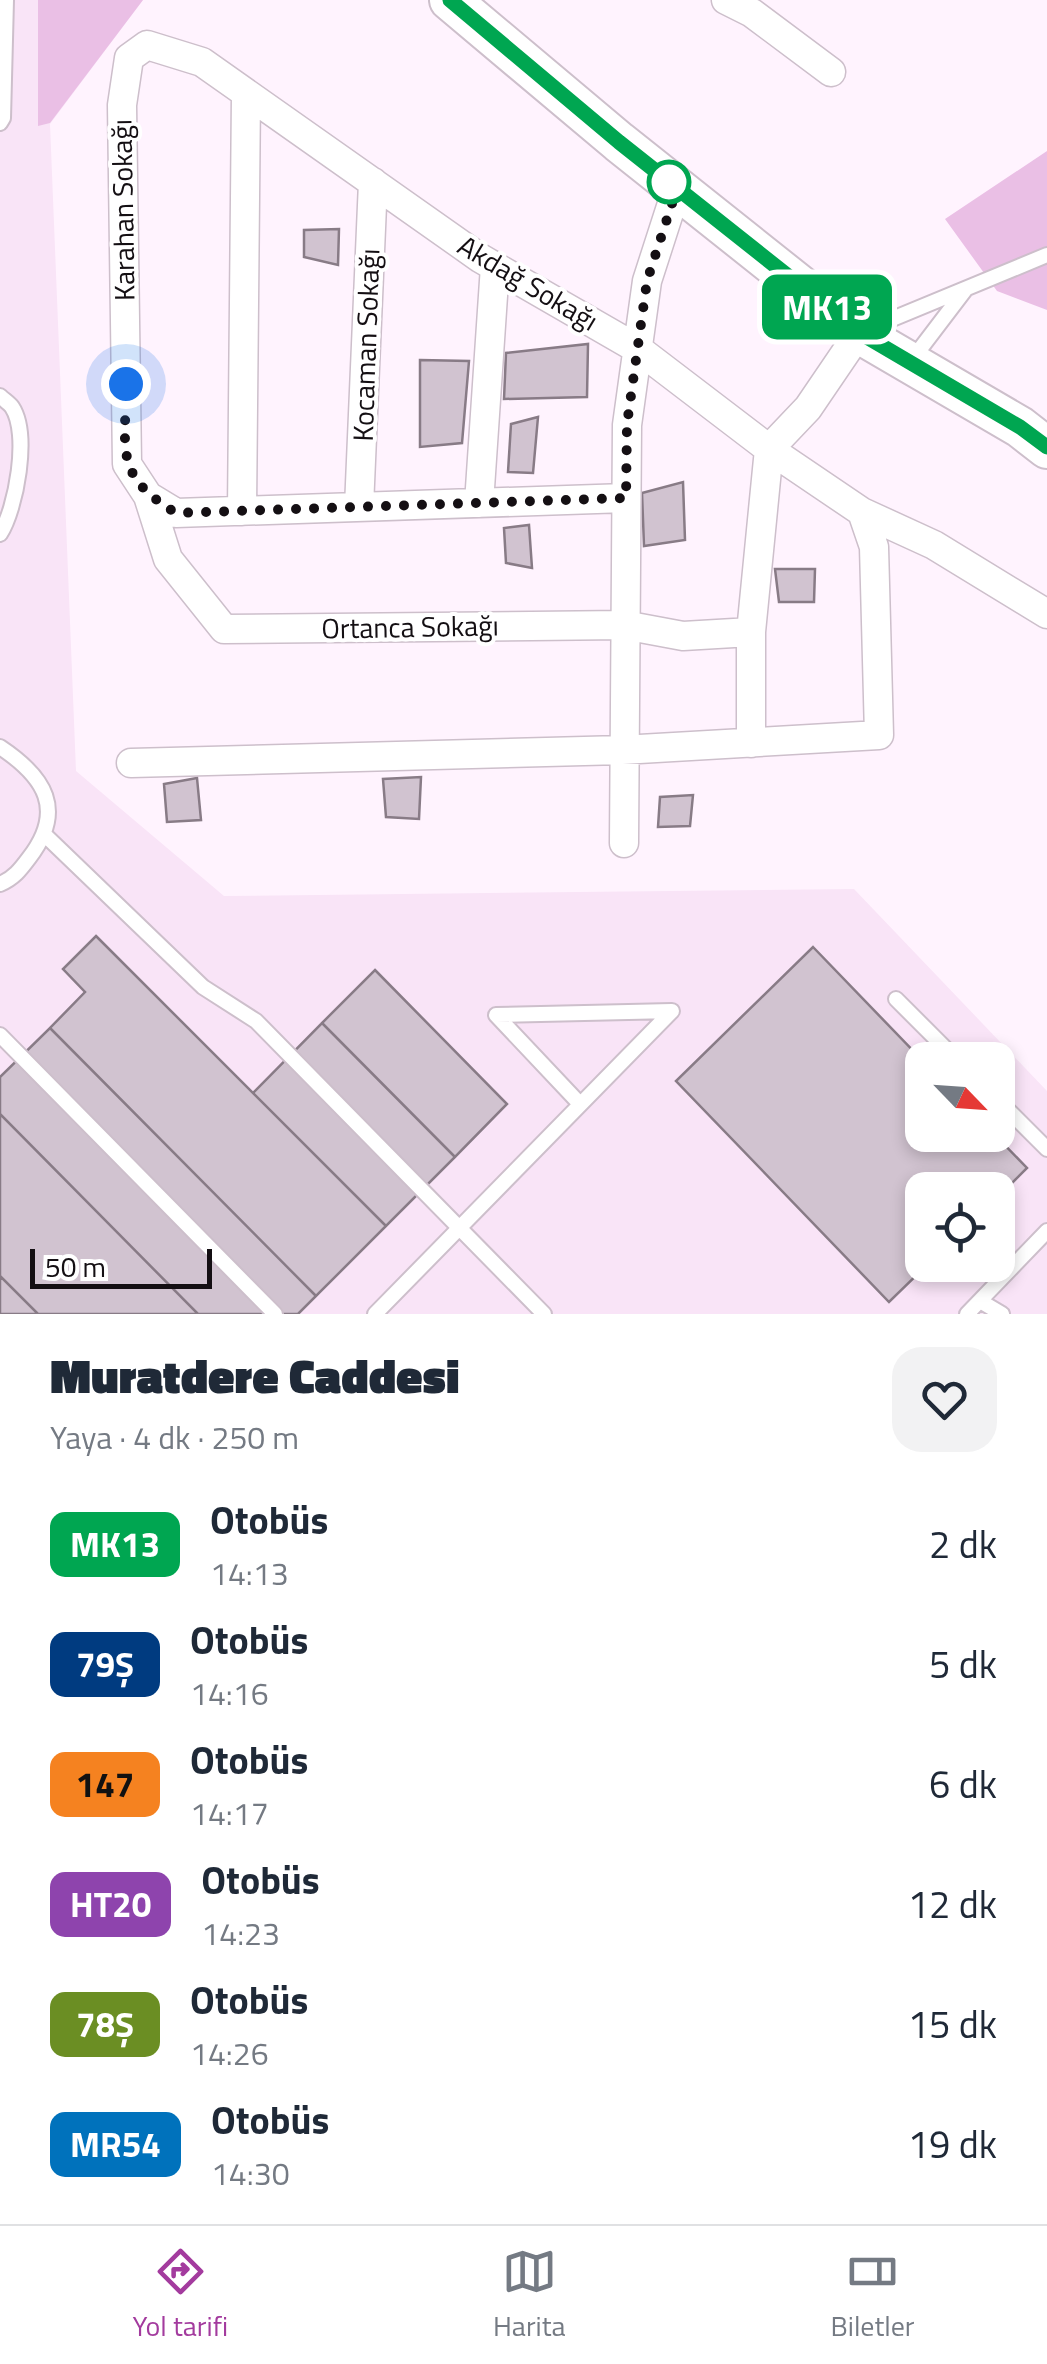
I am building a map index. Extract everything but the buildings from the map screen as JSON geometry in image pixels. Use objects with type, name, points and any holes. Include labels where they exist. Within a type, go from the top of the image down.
[{"type":"main road","points":[[450,0],[860,333],[1038,436]]},
{"type":"street","points":[[726,0],[752,13],[831,72]]},
{"type":"street","name":"Akdağ Sokağı","points":[[147,46],[202,62],[495,266],[638,349],[862,512],[934,546],[1047,614]]},
{"type":"street","name":"Karahan Sokağı","points":[[147,46],[128,58],[122,105],[126,464],[148,496]]},
{"type":"street","points":[[242,510],[246,94]]},
{"type":"street","name":"Kocaman Sokağı","points":[[359,507],[372,182]]},
{"type":"street","points":[[624,842],[627,424],[647,281],[677,188]]},
{"type":"street","points":[[480,503],[495,266]]},
{"type":"street","points":[[752,742],[750,632],[769,448],[808,408],[860,333]]},
{"type":"street","points":[[148,496],[176,513],[626,498]]},
{"type":"street","name":"Ortanca Sokağı","points":[[148,496],[168,559],[224,630],[624,625],[682,636],[750,632]]},
{"type":"street","points":[[131,763],[622,750],[878,735],[874,547],[862,512]]},
{"type":"lane","points":[[0,124],[6,0]]},
{"type":"lane","points":[[860,333],[1047,255]]},
{"type":"lane","points":[[910,363],[965,290]]},
{"type":"lane","points":[[0,396],[14,409],[21,449],[11,517],[0,534]]},
{"type":"lane","points":[[0,747],[32,770],[48,803],[46,836],[13,879],[0,884]]},
{"type":"lane","points":[[46,836],[202,987],[256,1021],[544,1314]]},
{"type":"lane","points":[[896,999],[939,1042]]},
{"type":"lane","points":[[374,1314],[672,1011],[496,1015],[580,1104]]},
{"type":"lane","points":[[0,1035],[275,1314]]},
{"type":"lane","points":[[1015,1117],[1047,1148]]},
{"type":"lane","points":[[967,1314],[1047,1231]]},
{"type":"lane","points":[[980,1300],[1002,1314]]},
{"type":"shaded area","points":[[0,0],[143,0],[50,124],[76,771],[224,896],[854,889],[1000,1042],[905,1042],[905,1152],[1015,1152],[1015,1058],[1047,1091],[1047,1314],[0,1314]]},
{"type":"shaded area","points":[[38,0],[143,0],[50,123],[38,126]]},
{"type":"shaded area","points":[[1047,151],[1047,310],[997,291],[945,219]]},
{"type":"bus line","name":"MK13","points":[[450,0],[619,142],[860,333],[1020,427],[1047,447]]},
{"type":"route","points":[[126,384],[126,464],[148,496],[176,513],[626,498],[627,424],[647,281],[677,188],[669,182]]}]
